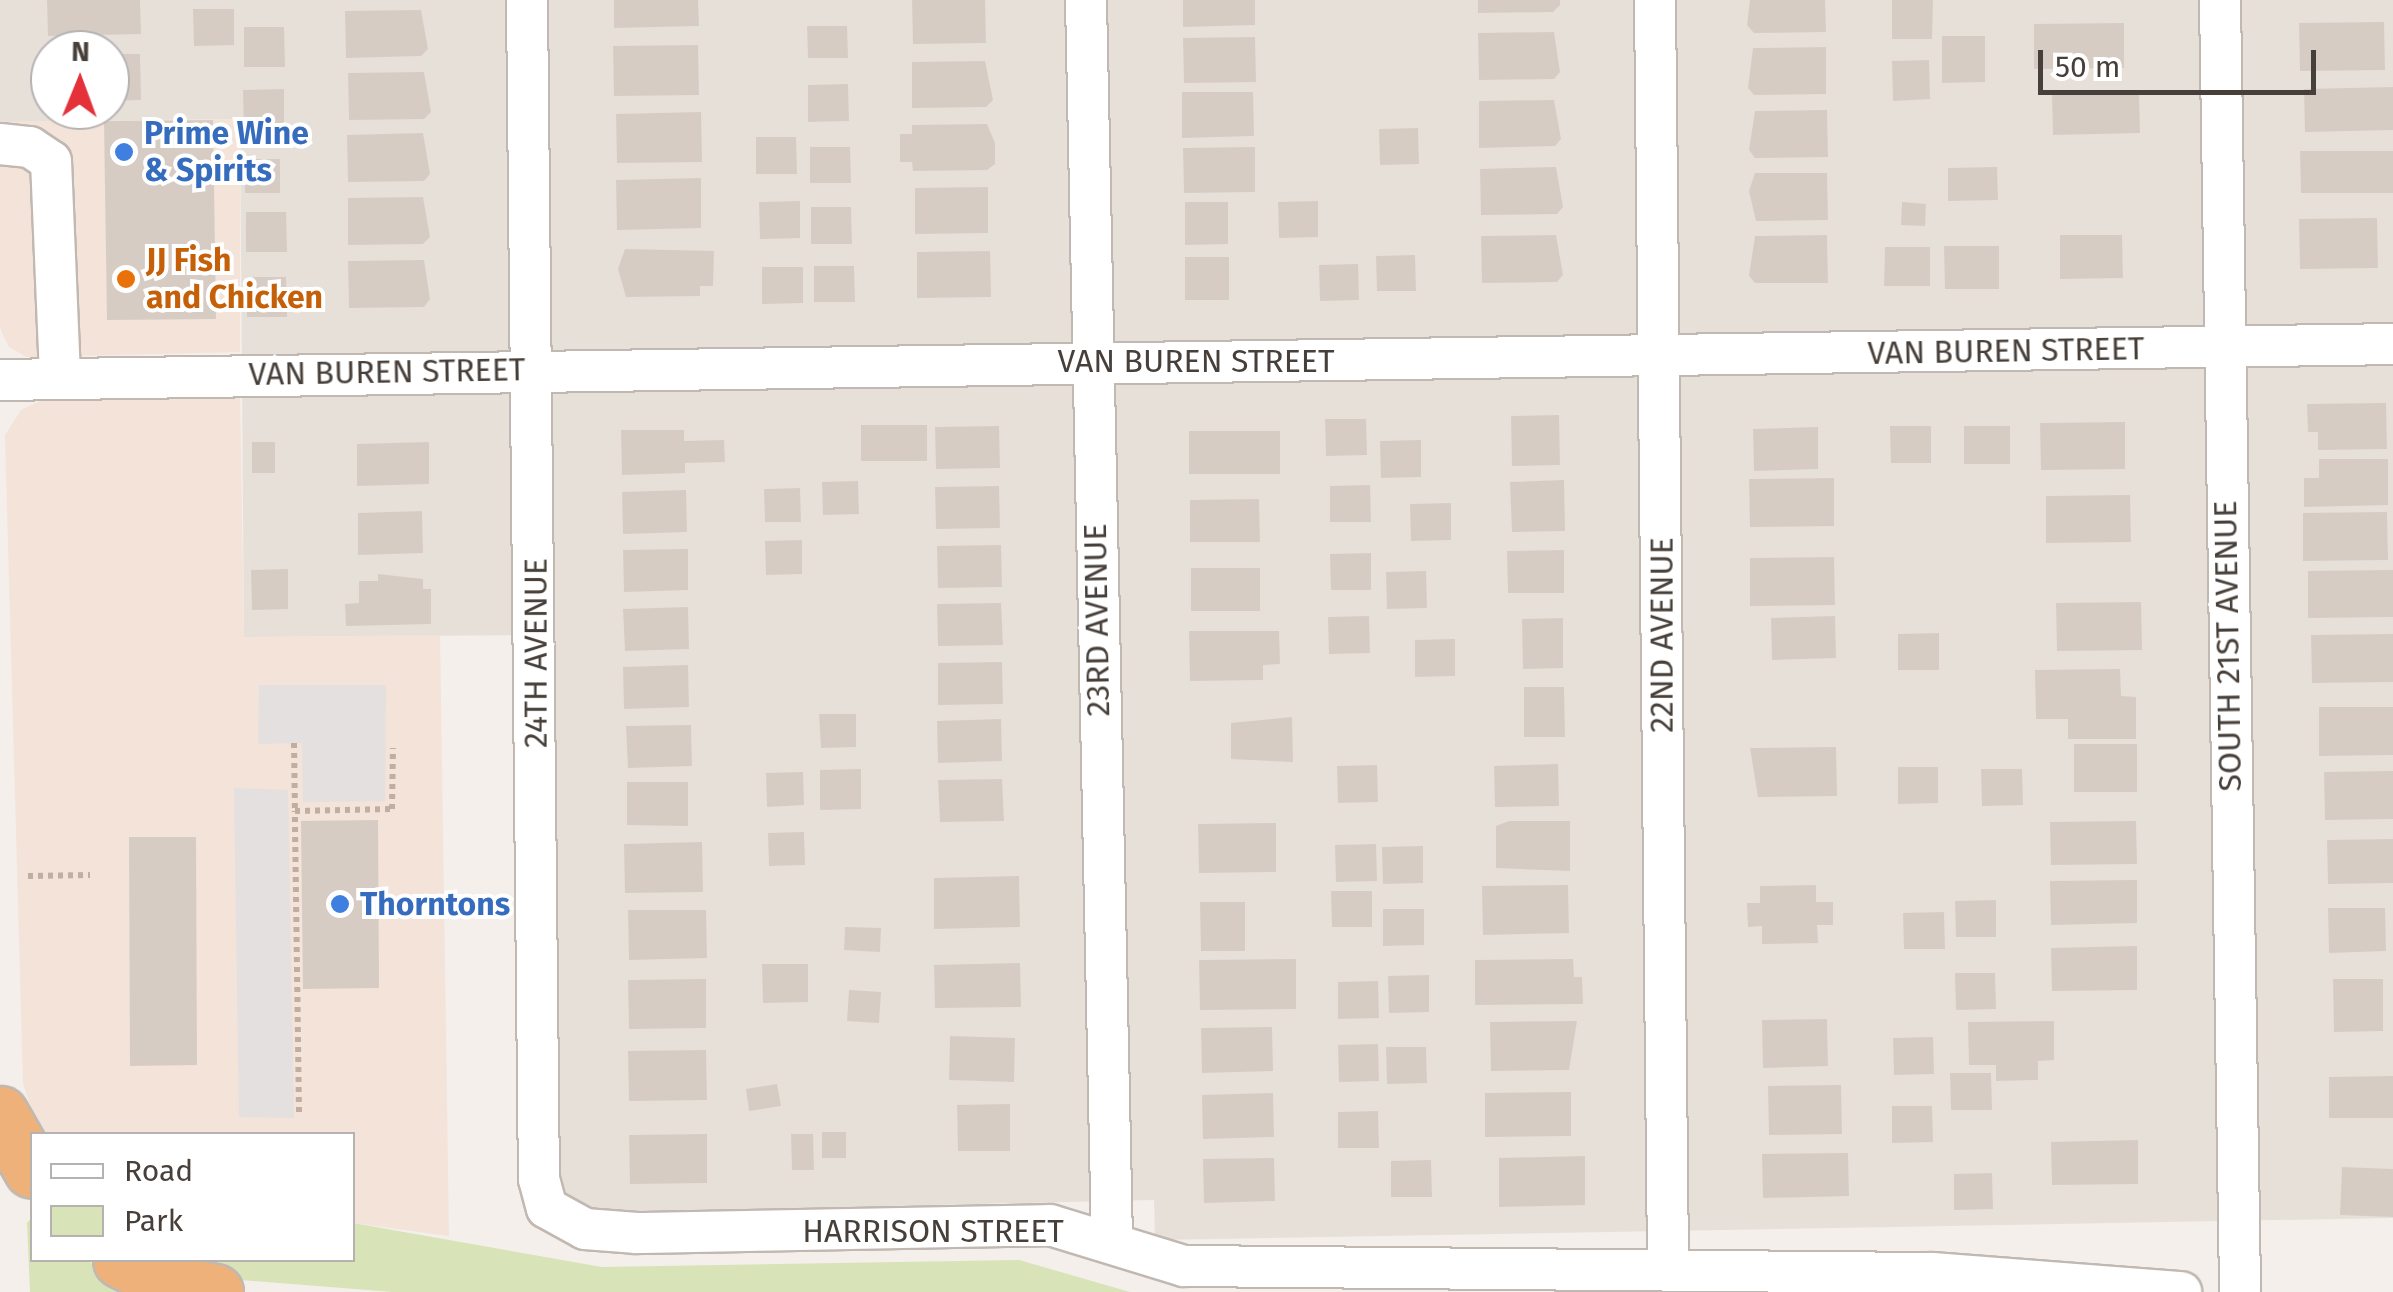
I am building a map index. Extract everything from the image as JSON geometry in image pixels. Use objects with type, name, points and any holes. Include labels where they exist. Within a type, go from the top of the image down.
[{"type":"highway","points":[[0,1114],[30,1166]]},
{"type":"highway","points":[[125,1262],[169,1282],[215,1292]]},
{"type":"street","name":"24TH AVENUE","points":[[527,0],[534,369],[539,1179],[546,1208],[585,1230],[638,1234]]},
{"type":"street","name":"23RD AVENUE","points":[[1086,0],[1090,362],[1112,1239]]},
{"type":"street","name":"22ND AVENUE","points":[[1655,0],[1668,1269]]},
{"type":"street","name":"SOUTH 21ST AVENUE","points":[[2220,0],[2240,1292]]},
{"type":"street","points":[[0,144],[30,147],[51,161],[60,379]]},
{"type":"street","name":"VAN BUREN STREET","points":[[0,380],[2393,344]]},
{"type":"street","name":"HARRISON STREET","points":[[638,1234],[1050,1224],[1112,1239],[1184,1266],[1933,1273],[2181,1292]]},
{"type":"path","points":[[294,744],[300,1112]]},
{"type":"path","points":[[296,811],[392,809],[393,748]]},
{"type":"path","points":[[28,876],[90,875]]},
{"type":"shaded area","points":[[0,0],[2393,0],[2393,1218],[1155,1240],[1154,1200],[582,1213],[572,1208],[558,1184],[553,635],[244,637],[240,119],[130,120],[130,30],[30,30],[30,122],[0,122]]},
{"type":"shaded area","points":[[240,119],[240,352],[27,357],[9,347],[0,328],[0,122],[30,122],[30,130],[130,130],[130,120]]},
{"type":"shaded area","name":"Thorntons","points":[[240,397],[244,637],[440,635],[449,1236],[355,1223],[355,1132],[38,1132],[23,1083],[5,435],[21,410],[40,401]]},
{"type":"shaded area","points":[[259,685],[386,685],[385,801],[303,802],[302,743],[258,744]]},
{"type":"shaded area","points":[[234,788],[288,790],[294,1118],[239,1117]]},
{"type":"green space","points":[[30,1219],[30,1262],[90,1262],[146,1292],[30,1292],[27,1223]]},
{"type":"green space","points":[[355,1223],[602,1267],[1019,1260],[1130,1292],[393,1292],[229,1279],[165,1262],[355,1262]]},
{"type":"building","points":[[47,0],[140,0],[141,34],[130,34],[130,30],[48,30]]},
{"type":"building","points":[[614,0],[698,0],[699,26],[614,28]]},
{"type":"building","points":[[912,0],[985,0],[986,43],[913,44]]},
{"type":"building","points":[[1183,0],[1255,0],[1255,25],[1183,27]]},
{"type":"building","points":[[1478,0],[1560,0],[1560,5],[1553,12],[1478,13]]},
{"type":"building","points":[[1750,0],[1825,0],[1826,32],[1754,33],[1747,25]]},
{"type":"building","points":[[1892,0],[1933,0],[1932,39],[1892,39]]},
{"type":"building","points":[[193,9],[234,9],[234,45],[194,46]]},
{"type":"building","points":[[421,10],[428,49],[421,56],[346,58],[345,11]]},
{"type":"building","points":[[2384,22],[2385,70],[2300,71],[2299,23]]},
{"type":"building","points":[[2124,23],[2124,68],[2034,69],[2034,24]]},
{"type":"building","points":[[807,26],[847,26],[848,58],[808,58]]},
{"type":"building","points":[[244,27],[284,27],[285,67],[244,67]]},
{"type":"building","points":[[1554,32],[1560,72],[1554,79],[1479,80],[1478,33]]},
{"type":"building","points":[[1942,36],[1985,36],[1985,82],[1942,83]]},
{"type":"building","points":[[1255,37],[1256,82],[1184,83],[1183,38]]},
{"type":"building","points":[[698,45],[699,95],[614,96],[613,46]]},
{"type":"building","points":[[1826,47],[1826,94],[1754,95],[1748,88],[1753,48]]},
{"type":"building","points":[[130,54],[140,54],[141,100],[130,100]]},
{"type":"building","points":[[1929,60],[1930,99],[1893,101],[1892,61]]},
{"type":"building","points":[[985,61],[993,100],[986,107],[912,108],[912,62]]},
{"type":"building","points":[[424,72],[431,112],[424,119],[349,120],[348,73]]},
{"type":"building","points":[[848,84],[849,121],[808,122],[808,85]]},
{"type":"building","points":[[2393,87],[2393,130],[2305,132],[2304,89]]},
{"type":"building","points":[[284,89],[284,129],[244,130],[243,90]]},
{"type":"building","points":[[1182,92],[1253,92],[1254,136],[1182,138]]},
{"type":"building","points":[[2139,92],[2140,133],[2053,135],[2052,94]]},
{"type":"building","points":[[1554,100],[1561,139],[1555,146],[1479,148],[1479,101]]},
{"type":"building","points":[[1827,110],[1828,157],[1755,158],[1749,150],[1755,111]]},
{"type":"building","points":[[701,112],[702,162],[617,163],[616,114]]},
{"type":"building","points":[[213,120],[216,319],[107,320],[104,130],[130,130],[130,121]]},
{"type":"building","points":[[987,124],[995,143],[995,164],[987,170],[913,171],[912,162],[900,162],[900,134],[912,134],[912,125]]},
{"type":"building","points":[[1418,128],[1419,164],[1380,165],[1379,129]]},
{"type":"building","points":[[423,133],[430,174],[424,181],[348,182],[347,135]]},
{"type":"building","points":[[756,137],[796,137],[797,174],[756,174]]},
{"type":"building","points":[[810,147],[850,147],[851,183],[810,183]]},
{"type":"building","points":[[1255,147],[1255,192],[1184,193],[1183,148]]},
{"type":"building","points":[[2300,151],[2393,151],[2393,193],[2301,193]]},
{"type":"building","points":[[244,159],[280,159],[280,193],[245,193]]},
{"type":"building","points":[[1556,167],[1563,207],[1557,214],[1481,215],[1480,169]]},
{"type":"building","points":[[1997,167],[1998,200],[1948,201],[1948,168]]},
{"type":"building","points":[[1755,173],[1827,173],[1828,220],[1756,221],[1749,191]]},
{"type":"building","points":[[701,178],[701,228],[617,230],[616,180]]},
{"type":"building","points":[[988,187],[988,233],[915,234],[915,188]]},
{"type":"building","points":[[423,197],[430,237],[423,244],[348,245],[348,198]]},
{"type":"building","points":[[800,201],[800,238],[760,239],[759,202]]},
{"type":"building","points":[[1318,201],[1318,237],[1279,238],[1278,202]]},
{"type":"building","points":[[1185,202],[1228,202],[1228,244],[1185,245]]},
{"type":"building","points":[[1902,202],[1926,204],[1925,226],[1901,225]]},
{"type":"building","points":[[811,207],[851,207],[852,244],[811,244]]},
{"type":"building","points":[[246,212],[286,212],[287,252],[246,252]]},
{"type":"building","points":[[2377,218],[2378,268],[2300,269],[2299,219]]},
{"type":"building","points":[[1556,235],[1563,275],[1557,282],[1482,283],[1481,236]]},
{"type":"building","points":[[1827,235],[1828,283],[1755,283],[1749,276],[1755,236]]},
{"type":"building","points":[[2060,235],[2122,235],[2123,278],[2060,279]]},
{"type":"building","points":[[1944,246],[1999,246],[1999,289],[1945,289]]},
{"type":"building","points":[[1885,247],[1930,247],[1930,286],[1884,286]]},
{"type":"building","points":[[625,249],[714,251],[713,286],[700,286],[700,296],[626,297],[618,269]]},
{"type":"building","points":[[990,251],[991,297],[917,298],[917,252]]},
{"type":"building","points":[[1415,255],[1416,291],[1377,291],[1376,256]]},
{"type":"building","points":[[1185,257],[1229,257],[1229,300],[1185,300]]},
{"type":"building","points":[[424,260],[430,299],[424,307],[349,308],[348,261]]},
{"type":"building","points":[[1358,264],[1359,300],[1320,301],[1319,265]]},
{"type":"building","points":[[814,266],[854,266],[855,302],[814,302]]},
{"type":"building","points":[[762,267],[803,267],[803,303],[762,304]]},
{"type":"building","points":[[246,277],[286,277],[287,317],[247,317]]},
{"type":"building","points":[[2386,403],[2387,449],[2318,450],[2318,432],[2308,432],[2307,404]]},
{"type":"building","points":[[1559,415],[1560,465],[1512,466],[1511,416]]},
{"type":"building","points":[[1325,419],[1366,419],[1367,455],[1326,456]]},
{"type":"building","points":[[2125,422],[2125,469],[2041,470],[2040,423]]},
{"type":"building","points":[[861,425],[927,425],[927,461],[861,461]]},
{"type":"building","points":[[999,426],[1000,468],[936,469],[935,427]]},
{"type":"building","points":[[1890,426],[1931,426],[1931,463],[1891,463]]},
{"type":"building","points":[[1964,426],[2010,426],[2010,464],[1964,464]]},
{"type":"building","points":[[1818,427],[1818,469],[1754,471],[1753,429]]},
{"type":"building","points":[[621,430],[684,430],[684,441],[724,440],[725,462],[685,463],[685,473],[622,475]]},
{"type":"building","points":[[1189,431],[1280,431],[1280,474],[1189,474]]},
{"type":"building","points":[[1421,440],[1421,477],[1381,478],[1380,441]]},
{"type":"building","points":[[252,442],[275,442],[275,473],[252,473]]},
{"type":"building","points":[[429,442],[429,484],[357,486],[357,444]]},
{"type":"building","points":[[2319,459],[2388,459],[2388,505],[2304,507],[2304,478],[2319,478]]},
{"type":"building","points":[[1834,478],[1834,526],[1750,527],[1749,479]]},
{"type":"building","points":[[1564,480],[1565,531],[1512,532],[1510,482]]},
{"type":"building","points":[[858,481],[859,514],[823,515],[822,482]]},
{"type":"building","points":[[1370,485],[1371,522],[1330,522],[1330,486]]},
{"type":"building","points":[[999,486],[1000,528],[936,529],[935,487]]},
{"type":"building","points":[[800,488],[801,522],[765,522],[764,489]]},
{"type":"building","points":[[686,490],[687,532],[623,534],[622,492]]},
{"type":"building","points":[[2130,495],[2131,542],[2046,543],[2046,496]]},
{"type":"building","points":[[1259,499],[1260,542],[1190,542],[1190,500]]},
{"type":"building","points":[[1451,503],[1451,540],[1411,541],[1410,504]]},
{"type":"building","points":[[422,511],[423,553],[358,555],[358,513]]},
{"type":"building","points":[[2387,512],[2388,560],[2303,561],[2303,513]]},
{"type":"building","points":[[802,540],[802,574],[766,575],[765,541]]},
{"type":"building","points":[[1001,545],[1002,587],[938,588],[937,546]]},
{"type":"building","points":[[688,549],[688,590],[624,592],[623,550]]},
{"type":"building","points":[[1564,550],[1564,593],[1508,593],[1507,551]]},
{"type":"building","points":[[1371,553],[1371,590],[1331,590],[1330,554]]},
{"type":"building","points":[[1834,557],[1835,605],[1750,606],[1750,558]]},
{"type":"building","points":[[1191,568],[1260,568],[1260,611],[1191,611]]},
{"type":"building","points":[[288,569],[288,609],[252,610],[251,570]]},
{"type":"building","points":[[2393,570],[2393,617],[2308,618],[2308,571]]},
{"type":"building","points":[[1426,571],[1427,608],[1387,609],[1386,572]]},
{"type":"building","points":[[378,574],[423,579],[423,589],[431,589],[431,624],[346,626],[345,604],[359,603],[359,581],[378,581]]},
{"type":"building","points":[[2141,602],[2142,650],[2057,651],[2056,603]]},
{"type":"building","points":[[1001,603],[1003,645],[938,646],[937,604]]},
{"type":"building","points":[[688,607],[689,649],[625,651],[623,609]]},
{"type":"building","points":[[1369,616],[1370,653],[1329,654],[1328,617]]},
{"type":"building","points":[[1835,616],[1836,658],[1772,660],[1771,618]]},
{"type":"building","points":[[1563,618],[1563,668],[1523,669],[1522,619]]},
{"type":"building","points":[[1189,631],[1279,631],[1280,664],[1263,665],[1263,680],[1190,681]]},
{"type":"building","points":[[1939,633],[1939,670],[1898,670],[1898,634]]},
{"type":"building","points":[[2393,634],[2393,682],[2312,683],[2311,635]]},
{"type":"building","points":[[1455,639],[1455,676],[1415,677],[1415,640]]},
{"type":"building","points":[[1002,662],[1003,704],[938,705],[938,663]]},
{"type":"building","points":[[688,665],[689,707],[624,709],[623,667]]},
{"type":"building","points":[[2120,669],[2121,696],[2136,697],[2136,739],[2068,739],[2068,719],[2036,719],[2035,670]]},
{"type":"building","points":[[1524,687],[1564,687],[1565,737],[1524,737]]},
{"type":"building","points":[[2319,707],[2393,707],[2393,755],[2319,756]]},
{"type":"building","points":[[819,714],[856,714],[856,747],[821,748]]},
{"type":"building","points":[[1292,717],[1293,762],[1231,759],[1231,723]]},
{"type":"building","points":[[1001,719],[1002,761],[938,763],[937,721]]},
{"type":"building","points":[[691,725],[692,766],[628,768],[626,726]]},
{"type":"building","points":[[2074,744],[2137,744],[2137,792],[2074,792]]},
{"type":"building","points":[[1836,747],[1837,796],[1758,797],[1750,748]]},
{"type":"building","points":[[1558,764],[1559,806],[1495,807],[1494,766]]},
{"type":"building","points":[[1377,765],[1378,802],[1338,803],[1337,766]]},
{"type":"building","points":[[1898,767],[1938,767],[1938,803],[1898,804]]},
{"type":"building","points":[[861,769],[861,809],[820,810],[820,770]]},
{"type":"building","points":[[1981,769],[2022,769],[2023,805],[1982,806]]},
{"type":"building","points":[[2393,771],[2393,819],[2325,820],[2324,772]]},
{"type":"building","points":[[803,772],[804,805],[767,807],[766,773]]},
{"type":"building","points":[[1002,779],[1004,821],[940,822],[938,780]]},
{"type":"building","points":[[627,782],[688,782],[688,826],[627,825]]},
{"type":"building","name":"Thorntons","points":[[378,820],[379,988],[303,989],[301,821]]},
{"type":"building","points":[[1509,821],[1570,821],[1570,871],[1496,868],[1496,826]]},
{"type":"building","points":[[2136,821],[2137,864],[2051,865],[2050,822]]},
{"type":"building","points":[[1276,823],[1276,872],[1199,873],[1198,824]]},
{"type":"building","points":[[804,832],[805,865],[769,866],[768,833]]},
{"type":"building","points":[[129,837],[196,837],[197,1065],[130,1066]]},
{"type":"building","points":[[2393,839],[2393,883],[2328,884],[2327,840]]},
{"type":"building","points":[[702,842],[703,892],[625,893],[624,844]]},
{"type":"building","points":[[1376,844],[1377,881],[1336,882],[1335,845]]},
{"type":"building","points":[[1423,846],[1423,883],[1383,884],[1382,847]]},
{"type":"building","points":[[1019,876],[1020,927],[934,929],[934,878]]},
{"type":"building","points":[[2137,880],[2137,923],[2051,925],[2050,881]]},
{"type":"building","points":[[1568,885],[1569,933],[1483,935],[1482,886]]},
{"type":"building","points":[[1816,885],[1816,902],[1833,902],[1833,925],[1817,925],[1818,943],[1762,944],[1762,926],[1748,927],[1747,903],[1760,903],[1760,886]]},
{"type":"building","points":[[1331,891],[1372,891],[1372,927],[1332,927]]},
{"type":"building","points":[[1996,900],[1996,937],[1956,937],[1955,901]]},
{"type":"building","points":[[1200,902],[1245,902],[1245,951],[1201,951]]},
{"type":"building","points":[[2328,908],[2385,908],[2386,951],[2329,953]]},
{"type":"building","points":[[1383,909],[1424,909],[1424,945],[1383,946]]},
{"type":"building","points":[[628,910],[706,910],[707,958],[629,960]]},
{"type":"building","points":[[1944,912],[1945,949],[1904,949],[1903,913]]},
{"type":"building","points":[[845,927],[881,928],[880,952],[844,950]]},
{"type":"building","points":[[2137,946],[2137,990],[2052,991],[2051,948]]},
{"type":"building","points":[[1296,959],[1296,1009],[1200,1010],[1199,960]]},
{"type":"building","points":[[1573,959],[1574,977],[1582,977],[1583,1004],[1475,1005],[1475,960]]},
{"type":"building","points":[[1020,963],[1021,1007],[935,1008],[934,965]]},
{"type":"building","points":[[762,964],[808,964],[808,1002],[763,1003]]},
{"type":"building","points":[[1955,973],[1995,973],[1996,1009],[1956,1010]]},
{"type":"building","points":[[1429,975],[1429,1012],[1389,1013],[1388,976]]},
{"type":"building","points":[[706,979],[706,1028],[629,1029],[628,980]]},
{"type":"building","points":[[2333,979],[2383,979],[2383,1031],[2334,1032]]},
{"type":"building","points":[[1378,981],[1379,1018],[1338,1019],[1338,982]]},
{"type":"building","points":[[849,990],[881,992],[879,1023],[847,1021]]},
{"type":"building","points":[[1827,1019],[1828,1066],[1763,1068],[1762,1020]]},
{"type":"building","points":[[1577,1021],[1569,1070],[1491,1071],[1490,1022]]},
{"type":"building","points":[[2054,1021],[2054,1060],[2038,1061],[2038,1080],[1996,1081],[1996,1065],[1969,1065],[1968,1022]]},
{"type":"building","points":[[1272,1027],[1273,1071],[1202,1073],[1201,1028]]},
{"type":"building","points":[[950,1036],[1015,1038],[1014,1082],[949,1080]]},
{"type":"building","points":[[1933,1037],[1934,1074],[1894,1075],[1893,1038]]},
{"type":"building","points":[[1378,1044],[1379,1081],[1339,1082],[1338,1045]]},
{"type":"building","points":[[1386,1047],[1426,1047],[1427,1083],[1387,1084]]},
{"type":"building","points":[[706,1050],[707,1100],[629,1101],[628,1051]]},
{"type":"building","points":[[1950,1073],[1991,1073],[1992,1110],[1951,1110]]},
{"type":"building","points":[[2393,1076],[2393,1118],[2329,1118],[2329,1077]]},
{"type":"building","points":[[777,1084],[781,1106],[749,1111],[746,1089]]},
{"type":"building","points":[[1841,1085],[1842,1134],[1769,1135],[1768,1086]]},
{"type":"building","points":[[1571,1092],[1571,1136],[1485,1137],[1485,1093]]},
{"type":"building","points":[[1273,1093],[1274,1137],[1203,1139],[1202,1095]]},
{"type":"building","points":[[1010,1104],[1010,1151],[958,1151],[957,1105]]},
{"type":"building","points":[[1892,1106],[1932,1106],[1933,1142],[1892,1143]]},
{"type":"building","points":[[1378,1111],[1379,1148],[1338,1148],[1338,1112]]},
{"type":"building","points":[[822,1132],[846,1132],[846,1158],[822,1158]]},
{"type":"building","points":[[707,1134],[707,1183],[630,1184],[629,1135]]},
{"type":"building","points":[[791,1134],[813,1134],[814,1170],[792,1170]]},
{"type":"building","points":[[2138,1140],[2138,1184],[2052,1185],[2051,1142]]},
{"type":"building","points":[[1848,1153],[1849,1196],[1763,1198],[1762,1154]]},
{"type":"building","points":[[1585,1156],[1585,1205],[1499,1207],[1499,1158]]},
{"type":"building","points":[[1274,1158],[1275,1201],[1204,1203],[1203,1159]]},
{"type":"building","points":[[1431,1160],[1432,1197],[1391,1197],[1391,1161]]},
{"type":"building","points":[[2342,1167],[2393,1169],[2393,1217],[2340,1215]]},
{"type":"building","points":[[1992,1173],[1993,1209],[1954,1210],[1954,1174]]},
{"type":"place","name":"Prime Wine & Spirits","points":[[124,152]]},
{"type":"place","name":"JJ Fish and Chicken","points":[[126,279]]},
{"type":"place","name":"Thorntons","points":[[340,904]]}]
